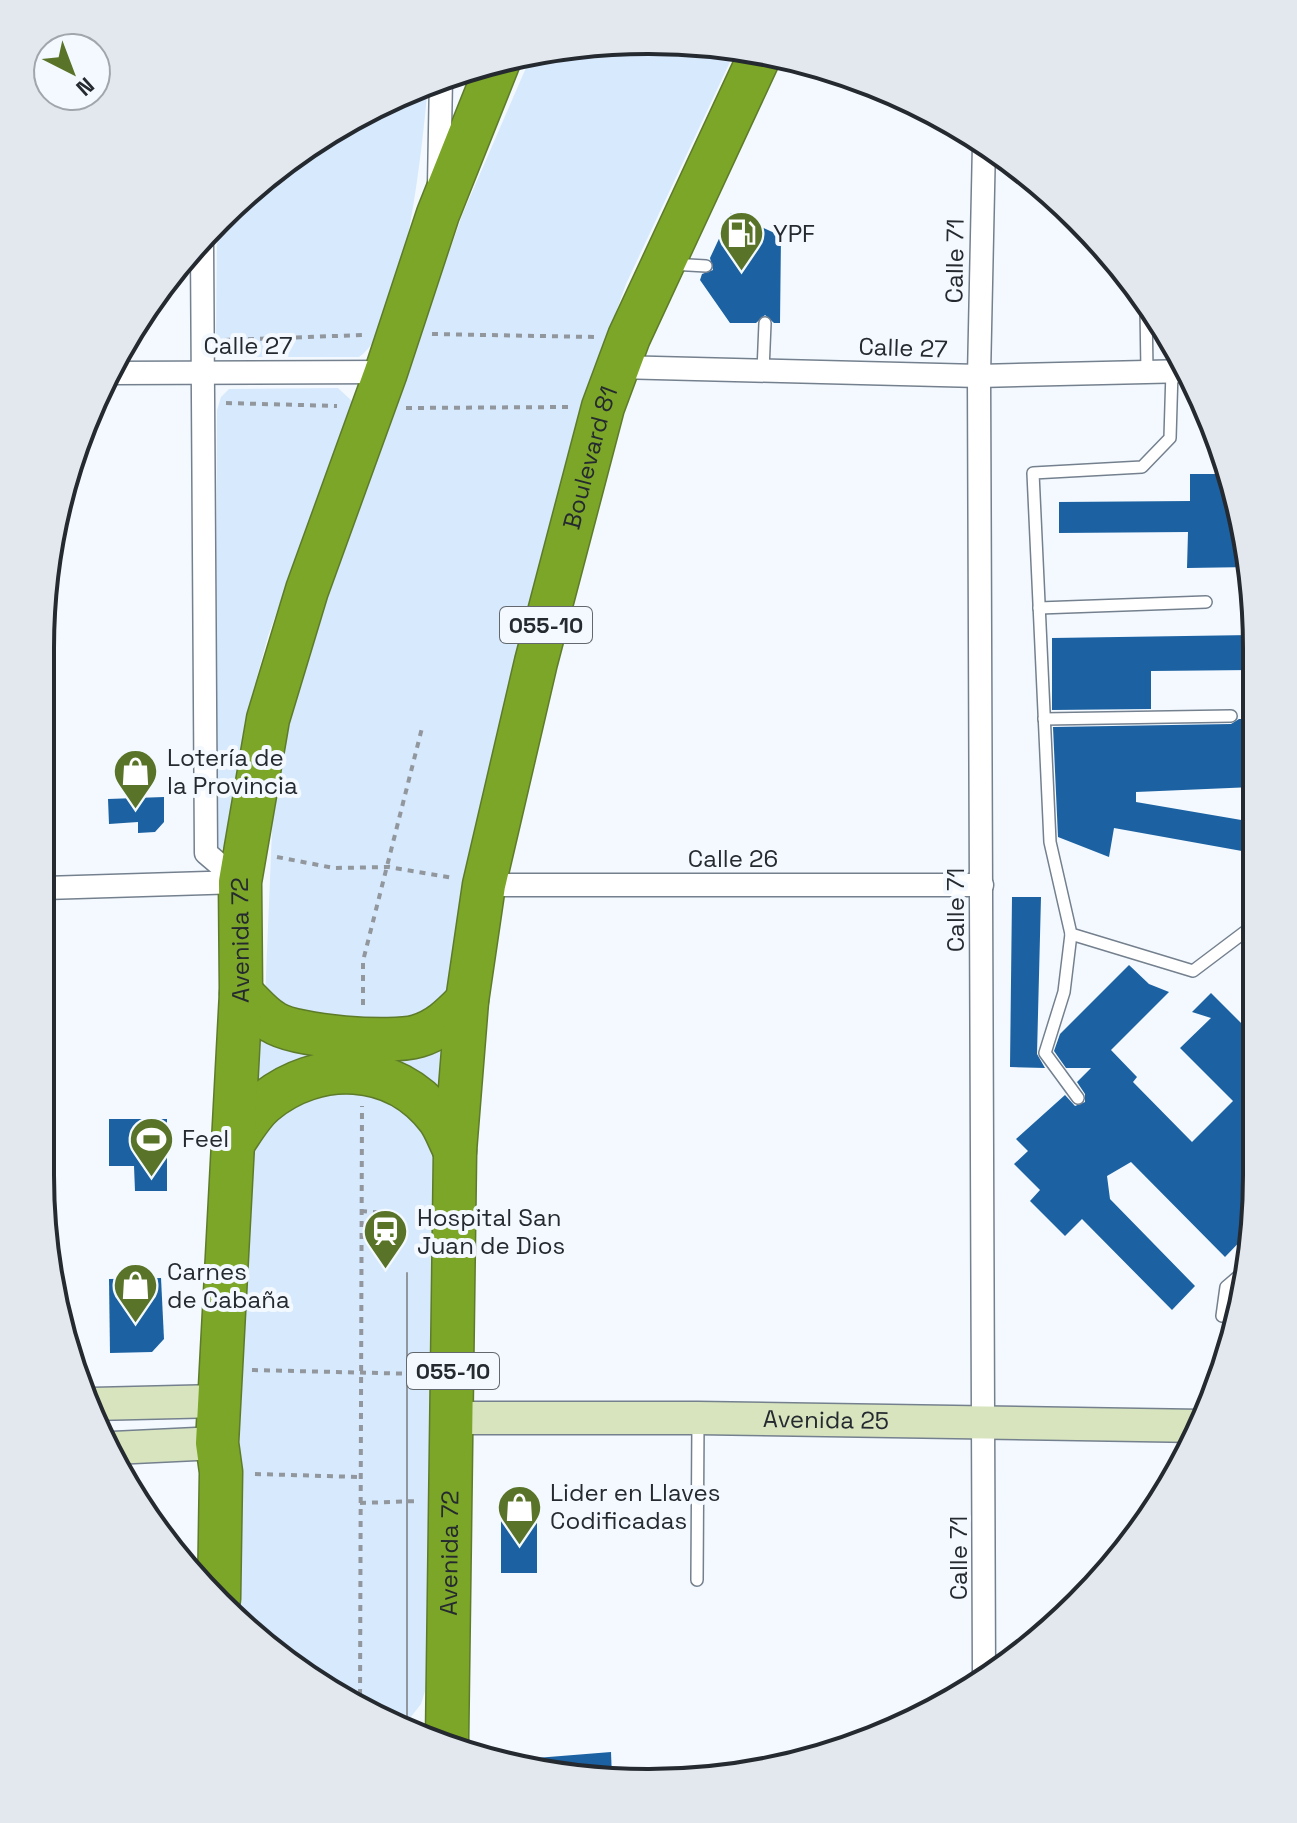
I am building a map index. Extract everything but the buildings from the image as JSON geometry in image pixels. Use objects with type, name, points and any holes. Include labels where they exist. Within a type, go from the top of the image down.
[{"type":"highway","name":"Boulevard 81","points":[[484,885],[536,662],[617,367],[756,64]]},
{"type":"highway","points":[[243,867],[273,705],[307,590],[386,372],[438,214],[494,74]]},
{"type":"highway","name":"Avenida 72","points":[[219,1585],[220,1385],[241,993],[243,867]]},
{"type":"highway","name":"Avenida 72","points":[[447,1733],[455,1151],[467,1001],[484,885]]},
{"type":"highway","points":[[241,993],[272,1022],[363,1055],[389,1080],[412,1093],[438,1119],[455,1151]]},
{"type":"highway","points":[[234,1142],[262,1105],[296,1081],[337,1071],[363,1055],[442,1026],[467,1001]]},
{"type":"highway","points":[[425,1726],[447,1696]]},
{"type":"street","points":[[438,214],[441,92]]},
{"type":"street","name":"Calle 71","points":[[984,157],[979,376],[986,1422],[984,1665]]},
{"type":"street","name":"Avenida 72","points":[[199,262],[204,372],[206,853],[243,867]]},
{"type":"street","name":"Calle 27","points":[[617,367],[979,376],[1174,371]]},
{"type":"street","name":"Calle 27","points":[[122,373],[386,372]]},
{"type":"street","points":[[54,887],[243,867]]},
{"type":"street","name":"Calle 26","points":[[484,885],[982,885]]},
{"type":"street","points":[[99,1403],[220,1385]]},
{"type":"street","name":"Avenida 25","points":[[452,1418],[698,1418],[1187,1426]]},
{"type":"street","points":[[121,1449],[219,1458]]},
{"type":"lane","points":[[663,264],[706,266]]},
{"type":"lane","points":[[763,371],[765,323]]},
{"type":"lane","points":[[1146,323],[1147,371]]},
{"type":"lane","points":[[1078,1098],[1045,1053],[1064,992],[1071,934],[1050,842],[1033,473],[1142,467],[1170,438],[1179,380]]},
{"type":"lane","points":[[1039,608],[1206,602]]},
{"type":"lane","points":[[1044,719],[1231,716]]},
{"type":"lane","points":[[1071,934],[1193,971],[1243,933]]},
{"type":"lane","points":[[1222,1316],[1226,1287],[1233,1281]]},
{"type":"lane","points":[[697,1580],[698,1418]]},
{"type":"path","points":[[360,1694],[363,961],[422,728]]},
{"type":"path","points":[[243,867],[389,867],[484,885]]},
{"type":"path","points":[[361,1211],[385,1213],[385,1236],[389,1236]]},
{"type":"path","points":[[220,1385],[359,1373],[453,1374]]},
{"type":"path","points":[[219,1458],[360,1477]]},
{"type":"path","points":[[360,1503],[424,1501]]},
{"type":"shaded area","points":[[610,55],[687,55],[731,60],[626,284],[587,393],[504,706],[462,900],[453,1001],[427,1024],[284,1021],[265,999],[274,782],[296,683],[463,213],[527,67]]},
{"type":"shaded area","points":[[427,97],[409,230],[400,272],[375,339],[359,357],[230,357],[216,343],[217,240],[257,202],[318,154],[386,115]]},
{"type":"shaded area","points":[[338,388],[353,402],[268,636],[245,721],[228,844],[219,851],[215,846],[217,410],[221,397],[229,389]]},
{"type":"shaded area","points":[[258,1033],[448,1038],[445,1100],[423,1079],[254,1090]]},
{"type":"shaded area","points":[[316,1088],[396,1098],[433,1143],[441,1178],[430,1675],[421,1704],[409,1719],[318,1669],[237,1603],[237,1362],[244,1212],[251,1159],[262,1129]]},
{"type":"tram line","points":[[407,1273],[407,1718]]},
{"type":"place","name":"YPF","points":[[742,273]]},
{"type":"place","name":"Lotería de la Provincia","points":[[136,811]]},
{"type":"place","name":"Feel","points":[[151,1178]]},
{"type":"place","name":"Hospital San Juan de Dios","points":[[386,1271]]},
{"type":"place","name":"Carnes de Cabaña","points":[[136,1325]]},
{"type":"place","name":"Lider en Llaves Codificadas","points":[[519,1546]]}]
